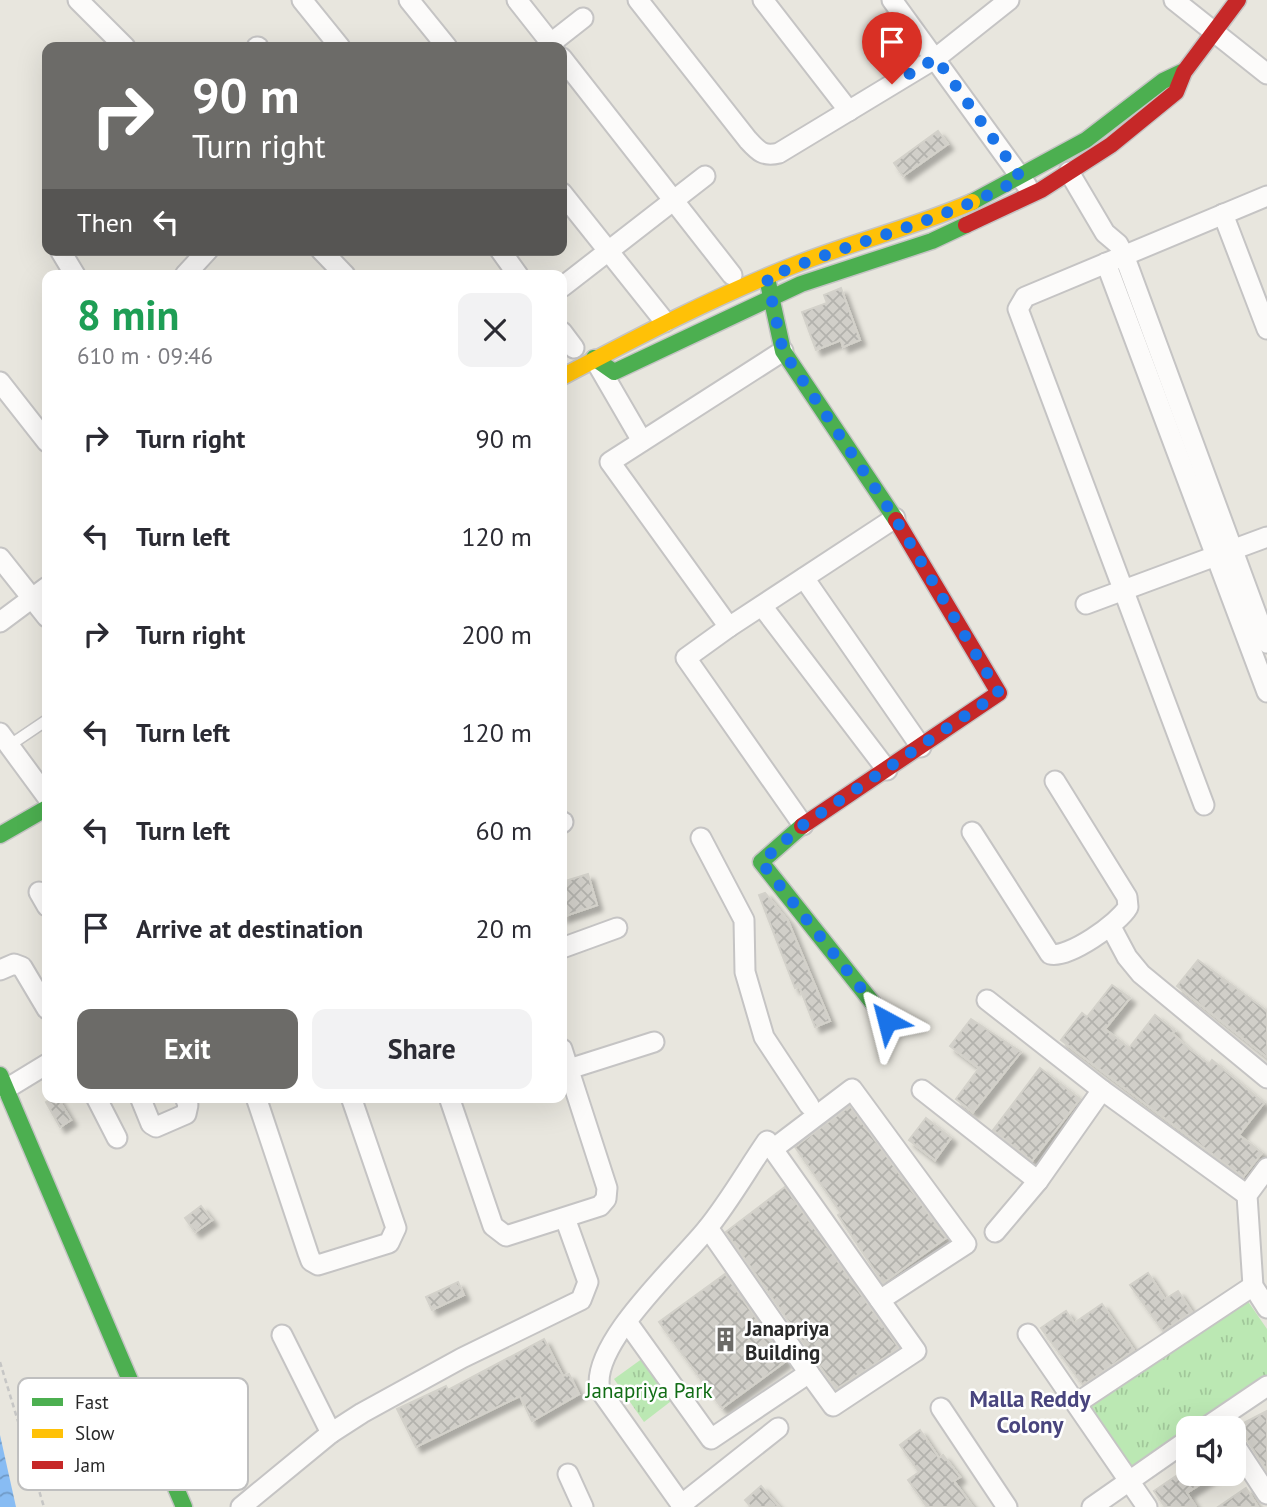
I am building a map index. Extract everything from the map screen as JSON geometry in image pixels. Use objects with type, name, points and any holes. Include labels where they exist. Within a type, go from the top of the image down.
[{"type":"street","points":[[78,0],[120,42]]},
{"type":"street","points":[[409,0],[443,42]]},
{"type":"street","points":[[517,0],[548,42]]},
{"type":"street","points":[[638,0],[760,153],[769,156],[779,153],[936,58],[1009,0]]},
{"type":"street","points":[[764,0],[849,111]]},
{"type":"street","points":[[892,0],[1032,194]]},
{"type":"street","points":[[1174,0],[1267,74]]},
{"type":"street","points":[[594,358],[614,372],[773,297],[824,276],[932,241],[1032,194],[1069,172],[1155,111],[1176,92],[1184,72],[1238,0]]},
{"type":"street","points":[[306,1],[336,42]]},
{"type":"street","points":[[560,42],[583,18]]},
{"type":"street","points":[[567,67],[732,275]]},
{"type":"street","points":[[567,374],[665,322],[812,259],[934,219],[1021,178],[1086,140],[1163,80],[1184,72]]},
{"type":"street","points":[[1069,172],[1105,233],[1103,249],[1112,260],[1224,553],[1267,692]]},
{"type":"street","points":[[567,283],[705,176]]},
{"type":"street","points":[[1204,805],[1018,309],[1025,297],[1267,196]]},
{"type":"street","points":[[567,199],[665,322]]},
{"type":"street","points":[[1223,214],[1267,329]]},
{"type":"street","points":[[190,270],[202,256]]},
{"type":"street","points":[[326,256],[338,270]]},
{"type":"street","points":[[504,256],[515,270]]},
{"type":"street","points":[[767,278],[783,351],[895,518],[999,693],[803,825],[761,862],[887,1021]]},
{"type":"street","points":[[567,339],[574,348]]},
{"type":"street","points":[[729,627],[610,462],[783,351]]},
{"type":"street","points":[[594,358],[642,441]]},
{"type":"street","points":[[0,382],[42,436]]},
{"type":"street","points":[[803,825],[686,658],[895,518]]},
{"type":"street","points":[[1086,604],[1267,537]]},
{"type":"street","points":[[1224,553],[1267,643]]},
{"type":"street","points":[[0,558],[40,593],[0,622]]},
{"type":"street","points":[[804,578],[920,747]]},
{"type":"street","points":[[762,606],[887,770]]},
{"type":"street","points":[[5,739],[42,790]]},
{"type":"street","points":[[972,832],[1050,954],[1061,954],[1111,927],[1128,907],[1127,897],[1055,781]]},
{"type":"street","points":[[0,835],[42,811]]},
{"type":"street","points":[[701,838],[744,920],[745,972],[764,1037],[809,1105]]},
{"type":"street","points":[[1111,927],[1127,957],[1141,974],[1267,1078]]},
{"type":"street","points":[[567,946],[617,928]]},
{"type":"street","points":[[0,970],[14,964],[22,967],[42,1001]]},
{"type":"street","points":[[987,1000],[1102,1090],[1247,1195]]},
{"type":"street","points":[[569,1069],[654,1042]]},
{"type":"street","points":[[451,1103],[493,1226],[499,1233],[506,1236],[565,1218],[600,1206],[606,1199],[607,1188],[567,1063]]},
{"type":"street","points":[[42,1066],[3,1082],[129,1378]]},
{"type":"street","points":[[774,1149],[852,1089],[966,1244],[880,1300]]},
{"type":"street","points":[[922,1090],[1038,1181]]},
{"type":"street","points":[[995,1233],[1038,1181],[1102,1090]]},
{"type":"street","points":[[99,1103],[117,1138]]},
{"type":"street","points":[[143,1103],[150,1124],[156,1127],[186,1114],[187,1103]]},
{"type":"street","points":[[258,1103],[308,1253],[311,1261],[318,1265],[388,1243],[396,1228],[353,1103]]},
{"type":"street","points":[[708,1228],[833,1406],[916,1351],[767,1141],[708,1228],[627,1322],[599,1367],[597,1379],[600,1390],[682,1506],[778,1428]]},
{"type":"street","points":[[1267,1168],[1247,1195],[1252,1278],[1267,1308]]},
{"type":"street","points":[[241,1507],[317,1445],[462,1358],[581,1300],[588,1282],[565,1218]]},
{"type":"street","points":[[1077,1403],[1252,1278]]},
{"type":"street","points":[[627,1322],[711,1439],[809,1373]]},
{"type":"street","points":[[1028,1334],[1147,1507]]},
{"type":"street","points":[[282,1335],[317,1445]]},
{"type":"street","points":[[1227,1416],[1267,1386]]},
{"type":"street","points":[[941,1408],[1007,1507]]},
{"type":"street","points":[[1092,1507],[1176,1448]]},
{"type":"street","points":[[1246,1462],[1267,1494]]},
{"type":"street","points":[[568,1474],[583,1507]]},
{"type":"street","points":[[177,1490],[184,1507]]},
{"type":"lane","points":[[5,739],[42,722]]},
{"type":"path","points":[[0,1362],[18,1421]]},
{"type":"path","points":[[39,1490],[44,1507]]},
{"type":"green space","points":[[1245,1297],[1267,1329],[1267,1375],[1210,1416],[1176,1416],[1176,1440],[1131,1472],[1085,1404]]},
{"type":"green space","name":"Janapriya Park","points":[[650,1353],[679,1395],[644,1422],[614,1379]]},
{"type":"water","points":[[0,1435],[16,1507],[0,1507]]},
{"type":"building","points":[[938,131],[948,144],[903,176],[894,163]]},
{"type":"building","points":[[841,288],[860,340],[843,347],[841,340],[816,350],[802,312],[827,303],[824,295]]},
{"type":"building","points":[[588,874],[597,905],[567,915],[567,880]]},
{"type":"building","points":[[765,893],[788,921],[830,1021],[815,1027],[799,986],[795,988],[759,895]]},
{"type":"building","points":[[1198,960],[1267,1011],[1267,1057],[1177,986]]},
{"type":"building","points":[[1112,985],[1130,998],[1105,1029],[1129,1048],[1155,1015],[1175,1031],[1172,1033],[1188,1048],[1209,1064],[1212,1060],[1264,1103],[1239,1135],[1262,1153],[1243,1177],[1061,1040],[1082,1013],[1087,1017]]},
{"type":"building","points":[[971,1019],[1021,1052],[973,1112],[956,1099],[979,1068],[950,1046]]},
{"type":"building","points":[[1040,1068],[1080,1099],[1032,1161],[993,1130]]},
{"type":"building","points":[[47,1103],[61,1103],[71,1120],[60,1127]]},
{"type":"building","points":[[850,1106],[946,1238],[883,1283],[838,1215],[841,1213],[795,1147]]},
{"type":"building","points":[[926,1118],[951,1138],[935,1160],[909,1140]]},
{"type":"building","points":[[785,1187],[899,1348],[836,1389],[726,1232]]},
{"type":"building","points":[[201,1206],[212,1220],[195,1232],[185,1218]]},
{"type":"building","points":[[1148,1273],[1165,1299],[1178,1291],[1192,1312],[1163,1331],[1130,1285]]},
{"type":"building","name":"Janapriya Building","points":[[725,1274],[786,1361],[722,1408],[659,1322]]},
{"type":"building","points":[[458,1282],[464,1295],[432,1310],[426,1297]]},
{"type":"building","points":[[1102,1304],[1134,1350],[1083,1385],[1041,1328],[1066,1311],[1074,1323]]},
{"type":"building","points":[[544,1339],[563,1376],[569,1374],[579,1394],[532,1421],[520,1396],[416,1447],[397,1409],[446,1386],[448,1390]]},
{"type":"building","points":[[1267,1411],[1267,1471],[1246,1438],[1246,1422]]},
{"type":"building","points":[[920,1430],[939,1458],[943,1455],[960,1477],[954,1481],[973,1507],[927,1507],[908,1480],[919,1472],[900,1445]]},
{"type":"building","points":[[1176,1476],[1176,1486],[1198,1486],[1187,1493],[1196,1507],[1165,1507],[1154,1491]]},
{"type":"building","points":[[761,1486],[779,1507],[751,1507],[745,1500]]},
{"type":"building","points":[[1246,1488],[1258,1507],[1218,1507]]},
{"type":"traffic: fast","points":[[972,202],[1086,140],[1163,81],[1182,72]]},
{"type":"traffic: fast","points":[[594,358],[614,372],[801,284],[932,241],[966,225]]},
{"type":"traffic: fast","points":[[767,278],[783,351],[896,520]]},
{"type":"traffic: fast","points":[[0,835],[42,811]]},
{"type":"traffic: fast","points":[[802,826],[761,862],[887,1021]]},
{"type":"traffic: fast","points":[[0,1075],[129,1378]]},
{"type":"traffic: fast","points":[[177,1490],[184,1507]]},
{"type":"traffic: slow","points":[[567,374],[678,317],[767,276],[972,202]]},
{"type":"traffic: jam","points":[[966,225],[1041,190],[1111,145],[1176,92],[1184,72],[1238,0]]},
{"type":"traffic: jam","points":[[802,826],[999,693],[896,520]]},
{"type":"place","name":"Janapriya Building","points":[[725,1340]]},
{"type":"district","name":"Malla Reddy Colony","points":[[1030,1411]]},
{"type":"route","points":[[887,1021],[761,862],[803,825],[999,693],[895,518],[783,351],[767,278],[800,263],[934,219],[1021,178],[936,58],[892,84]]}]
